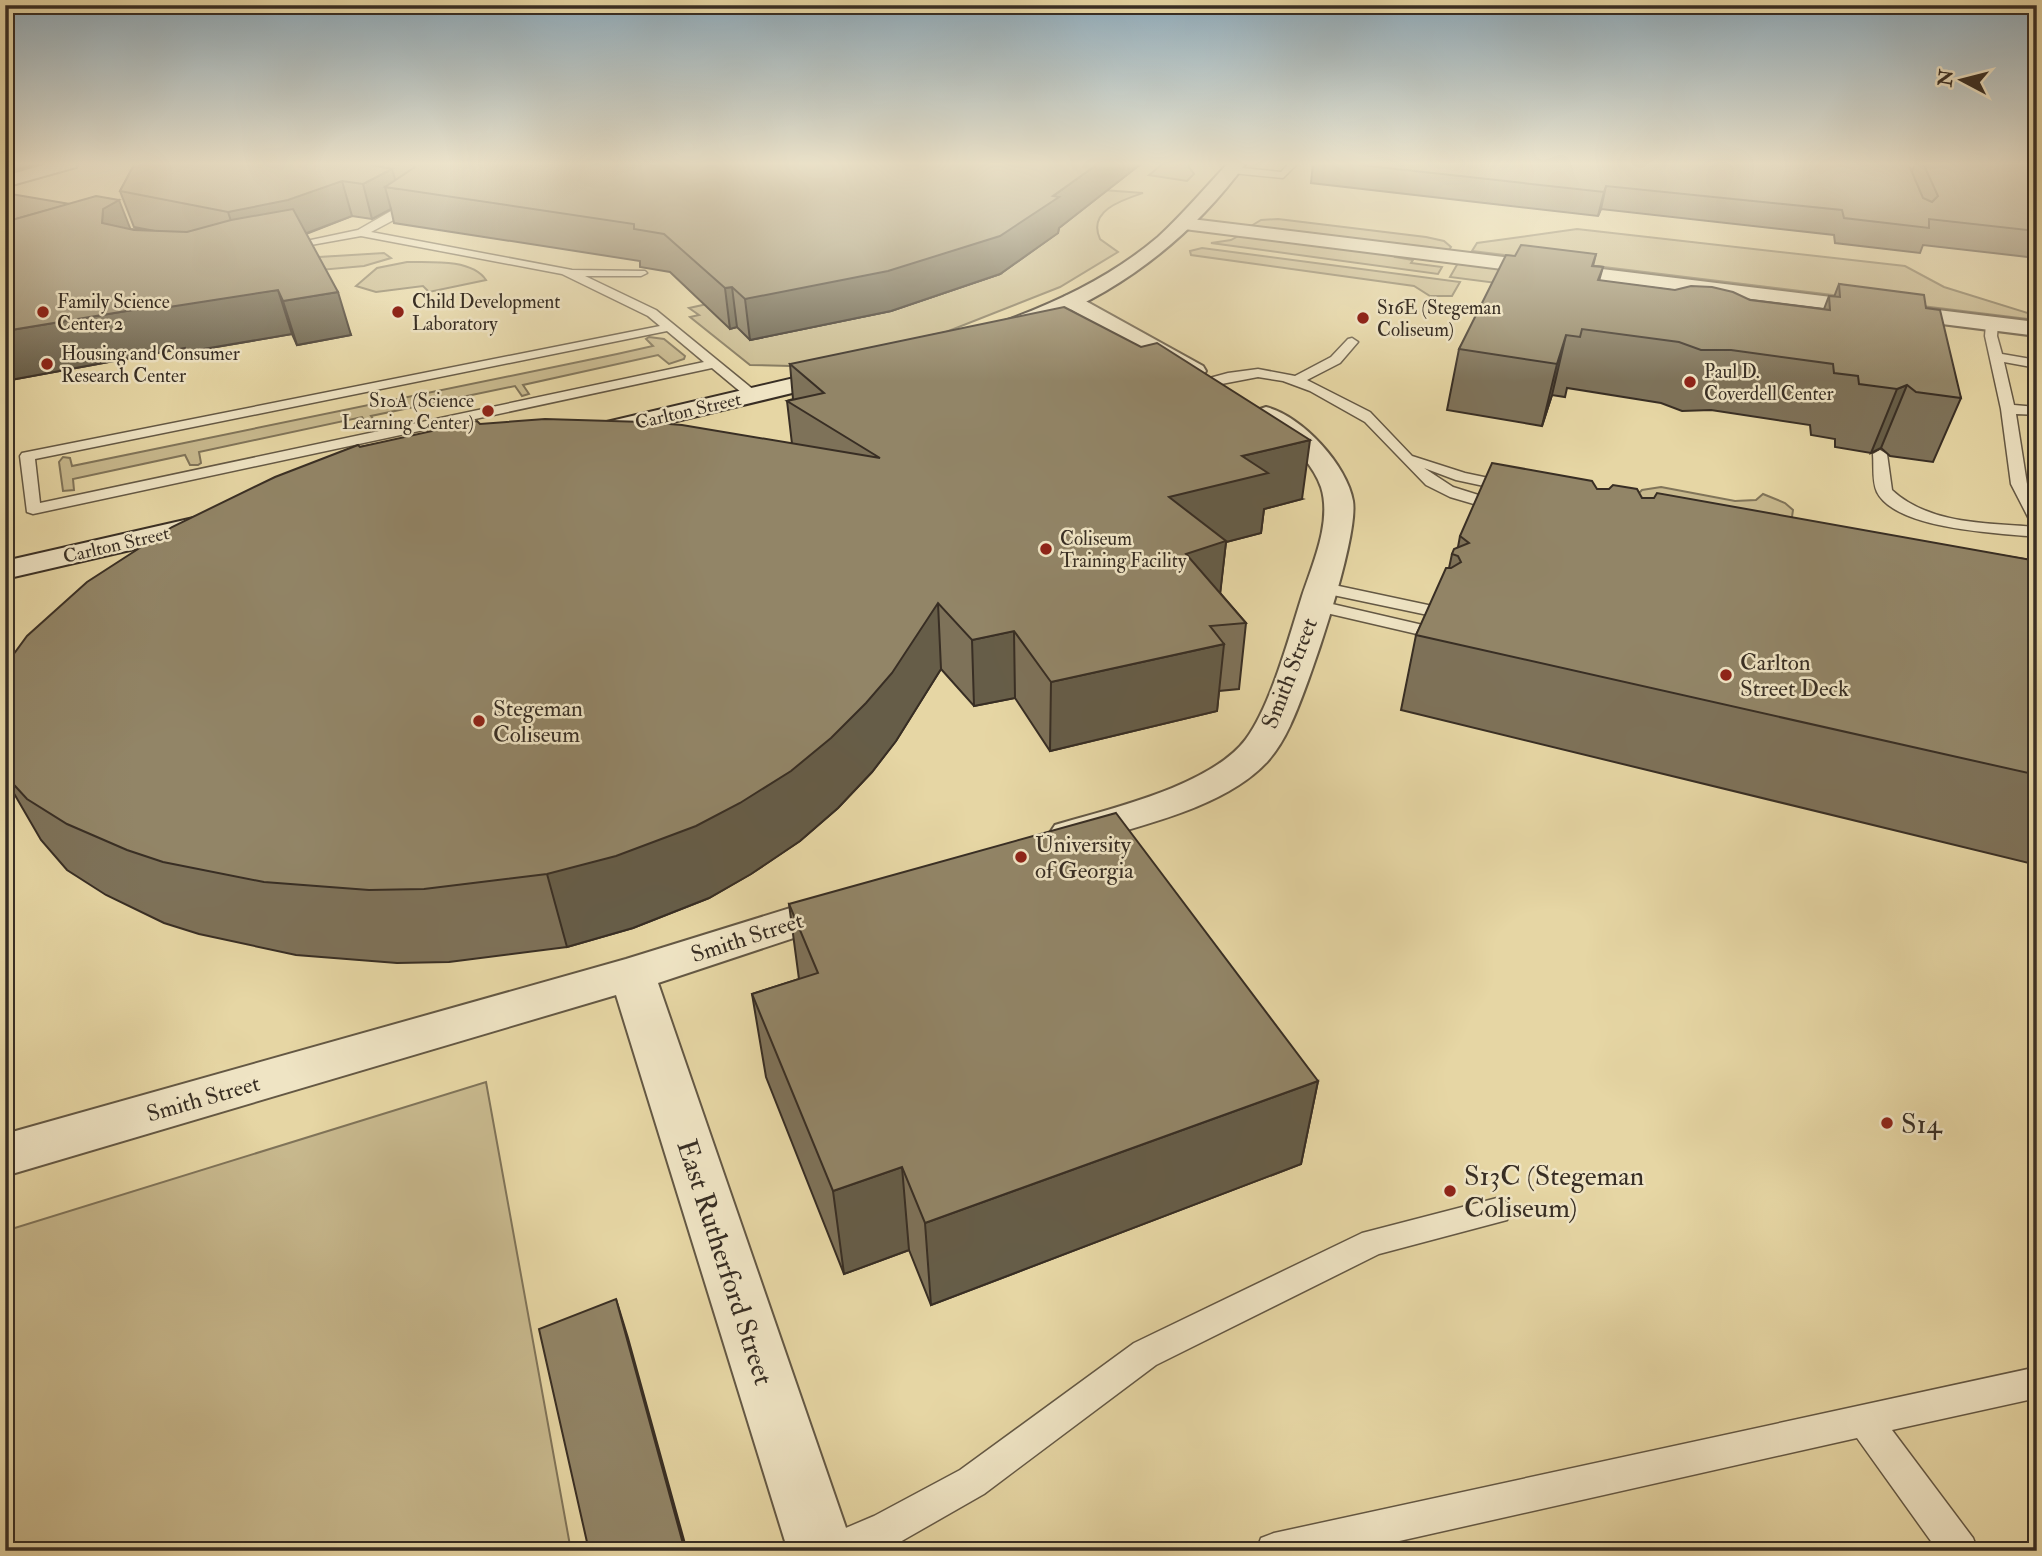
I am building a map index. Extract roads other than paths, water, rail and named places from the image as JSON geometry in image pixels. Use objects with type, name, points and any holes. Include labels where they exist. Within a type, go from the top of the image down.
[{"type":"street","points":[[983,336],[1073,301],[1144,258],[1170,236]]},
{"type":"street","points":[[1277,236],[2037,328]]},
{"type":"street","name":"Smith Street","points":[[1034,846],[1174,801],[1220,777],[1251,756],[1274,723],[1317,596],[1340,504],[1330,478],[1311,447],[1288,428],[1073,301]]},
{"type":"street","name":"Carlton Street","points":[[565,440],[861,368]]},
{"type":"street","name":"Carlton Street","points":[[5,570],[236,517]]},
{"type":"street","name":"Smith Street","points":[[5,1155],[632,974],[878,895]]},
{"type":"street","name":"East Rutherford Street","points":[[632,974],[821,1551]]},
{"type":"lane","points":[[269,249],[346,236]]},
{"type":"lane","points":[[374,236],[570,274],[641,273]]},
{"type":"lane","points":[[570,274],[652,313],[752,395]]},
{"type":"lane","points":[[1992,324],[1995,357],[2008,409],[2019,484],[2037,519]]},
{"type":"lane","points":[[671,327],[27,456],[33,509],[713,364]]},
{"type":"lane","points":[[1298,379],[1331,363],[1349,349],[1352,342]]},
{"type":"lane","points":[[1995,357],[2037,363]]},
{"type":"lane","points":[[1211,382],[1260,372],[1298,379],[1355,409],[1373,422],[1398,450],[1418,471],[1433,483],[1465,497],[1519,499],[1477,488],[1398,450]]},
{"type":"lane","points":[[2008,409],[2037,411]]},
{"type":"lane","points":[[1880,454],[1884,491],[1905,509],[1944,521],[2037,532]]},
{"type":"lane","points":[[1317,596],[1443,613]]},
{"type":"lane","points":[[1317,596],[1434,633]]},
{"type":"lane","points":[[835,1551],[887,1529],[971,1482],[1144,1354],[1373,1242],[1497,1211]]},
{"type":"lane","points":[[1274,1551],[2037,1382]]},
{"type":"lane","points":[[1863,1419],[1960,1551]]},
{"type":"place","name":"Family Science Center 2","points":[[43,312]]},
{"type":"place","name":"Child Development Laboratory","points":[[398,312]]},
{"type":"place","name":"S16E (Stegeman Coliseum)","points":[[1363,318]]},
{"type":"place","name":"Housing and Consumer Research Center","points":[[47,364]]},
{"type":"place","name":"Paul D. Coverdell Center","points":[[1690,382]]},
{"type":"place","name":"S10A (Science Learning Center)","points":[[488,411]]},
{"type":"place","name":"Coliseum Training Facility","points":[[1046,549]]},
{"type":"place","name":"Carlton Street Deck","points":[[1726,675]]},
{"type":"place","name":"Stegeman Coliseum","points":[[479,721]]},
{"type":"place","name":"University of Georgia","points":[[1021,857]]},
{"type":"place","name":"S14","points":[[1887,1123]]},
{"type":"place","name":"S13C (Stegeman Coliseum)","points":[[1450,1191]]}]
